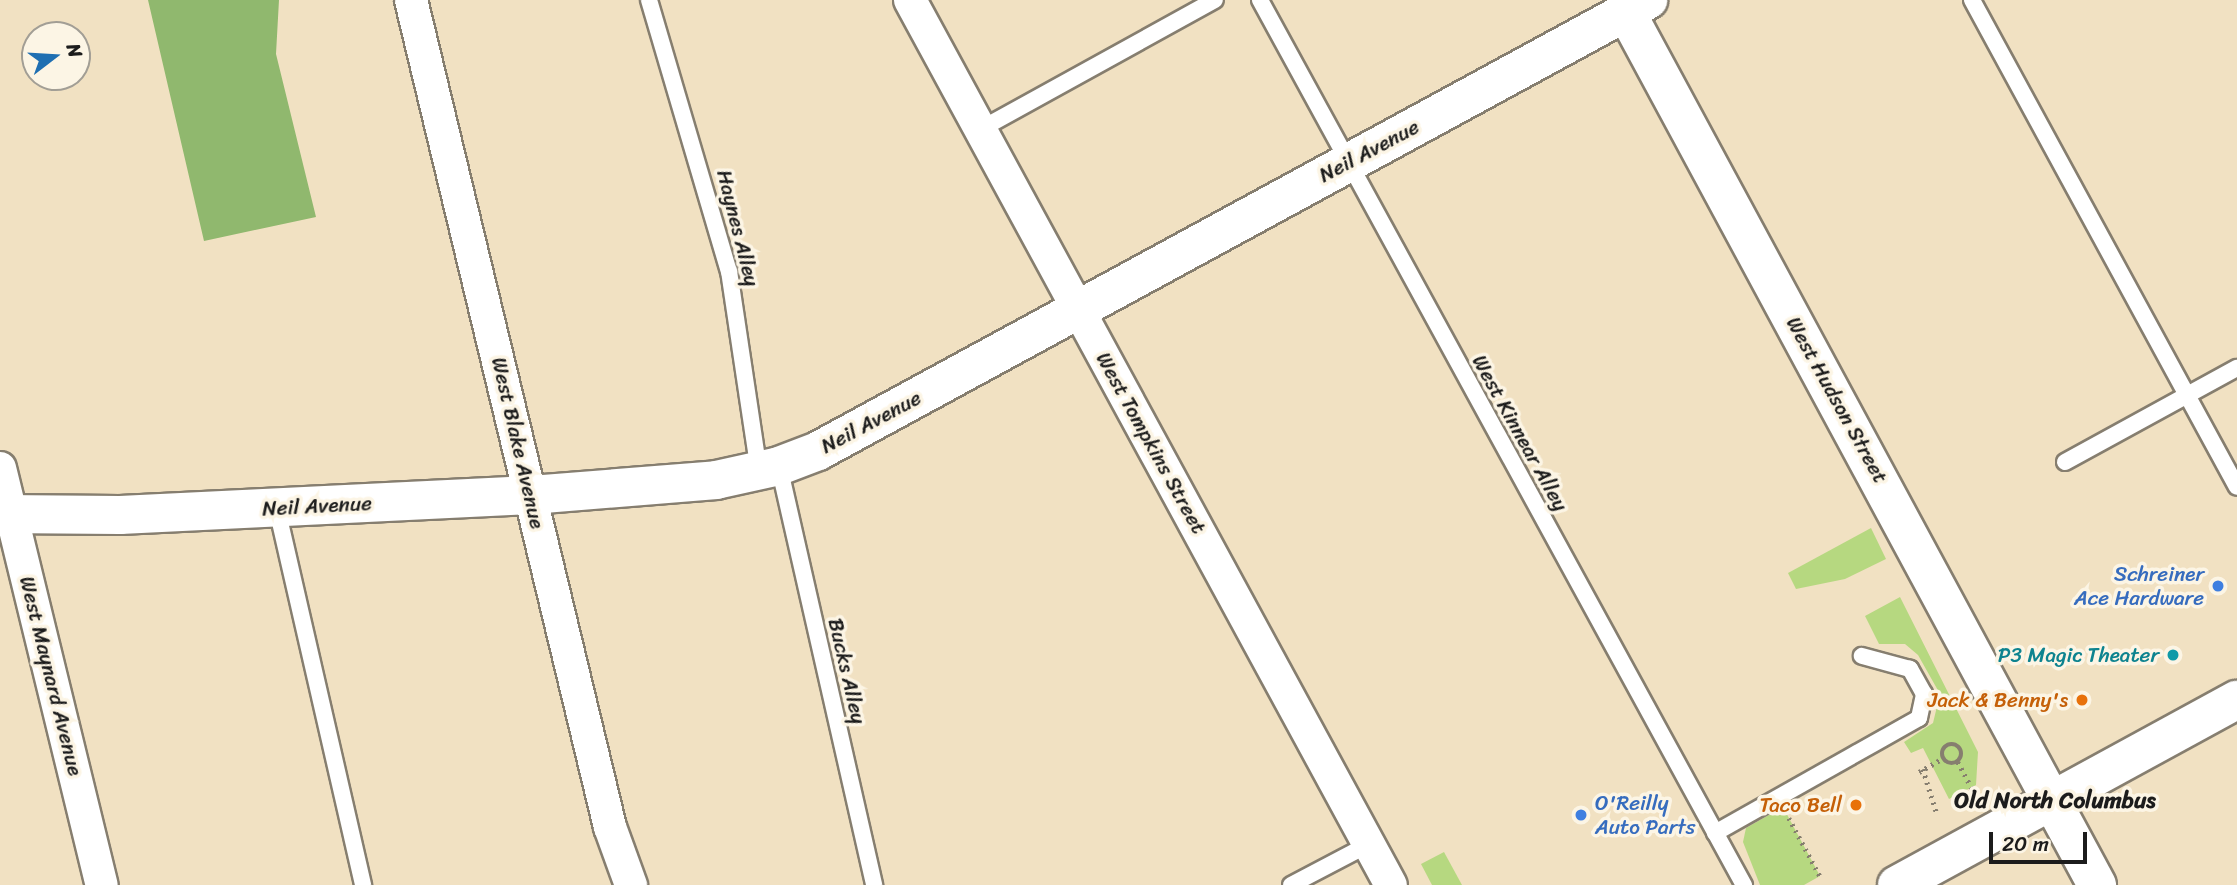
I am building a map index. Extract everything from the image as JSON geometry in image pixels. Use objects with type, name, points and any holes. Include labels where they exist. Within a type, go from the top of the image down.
[{"type":"street","name":"West Blake Avenue","points":[[411,0],[610,827],[631,885]]},
{"type":"street","name":"West Tompkins Street","points":[[911,0],[1391,885]]},
{"type":"street","name":"Neil Avenue","points":[[5,514],[278,509],[531,495],[769,469],[818,451],[1349,162],[1631,4]]},
{"type":"street","name":"West Hudson Street","points":[[1631,4],[2097,885]]},
{"type":"street","name":"West Maynard Avenue","points":[[0,468],[5,514],[102,885]]},
{"type":"street","points":[[1897,885],[2237,700]]},
{"type":"lane","name":"Haynes Alley","points":[[649,0],[729,271],[769,469]]},
{"type":"lane","points":[[981,129],[1215,0]]},
{"type":"lane","name":"West Kinnear Alley","points":[[1260,0],[1744,885]]},
{"type":"lane","points":[[1972,0],[2237,487]]},
{"type":"lane","points":[[2065,462],[2237,368]]},
{"type":"lane","name":"Bucks Alley","points":[[769,469],[874,885]]},
{"type":"lane","points":[[278,509],[363,885]]},
{"type":"lane","points":[[1716,833],[1919,718],[1926,708],[1909,669],[1862,656]]},
{"type":"lane","points":[[1291,885],[1369,844]]},
{"type":"path","points":[[1943,758],[1945,746],[1954,744],[1962,751],[1958,762]]},
{"type":"path","points":[[1937,814],[1921,771],[1943,758],[1958,762],[1975,794]]},
{"type":"path","points":[[1778,798],[1820,876]]},
{"type":"green space","points":[[148,0],[279,0],[276,54],[316,217],[204,241]]},
{"type":"green space","points":[[1871,528],[1886,559],[1845,579],[1796,589],[1788,573]]},
{"type":"green space","points":[[1900,597],[1978,752],[1976,785],[1949,799],[1923,748],[1911,753],[1904,742],[1933,723],[1940,694],[1918,655],[1905,644],[1879,644],[1865,616]]},
{"type":"green space","points":[[1783,807],[1820,876],[1804,885],[1760,885],[1743,842],[1746,828]]},
{"type":"green space","points":[[1444,852],[1462,885],[1432,885],[1421,864]]},
{"type":"place","name":"Schreiner Ace Hardware","points":[[2218,586]]},
{"type":"place","name":"P3 Magic Theater","points":[[2173,655]]},
{"type":"place","name":"Jack & Benny's","points":[[2082,700]]},
{"type":"place","name":"Taco Bell","points":[[1856,805]]},
{"type":"place","name":"O'Reilly Auto Parts","points":[[1581,815]]},
{"type":"district","name":"Old North Columbus","points":[[2055,801]]}]
